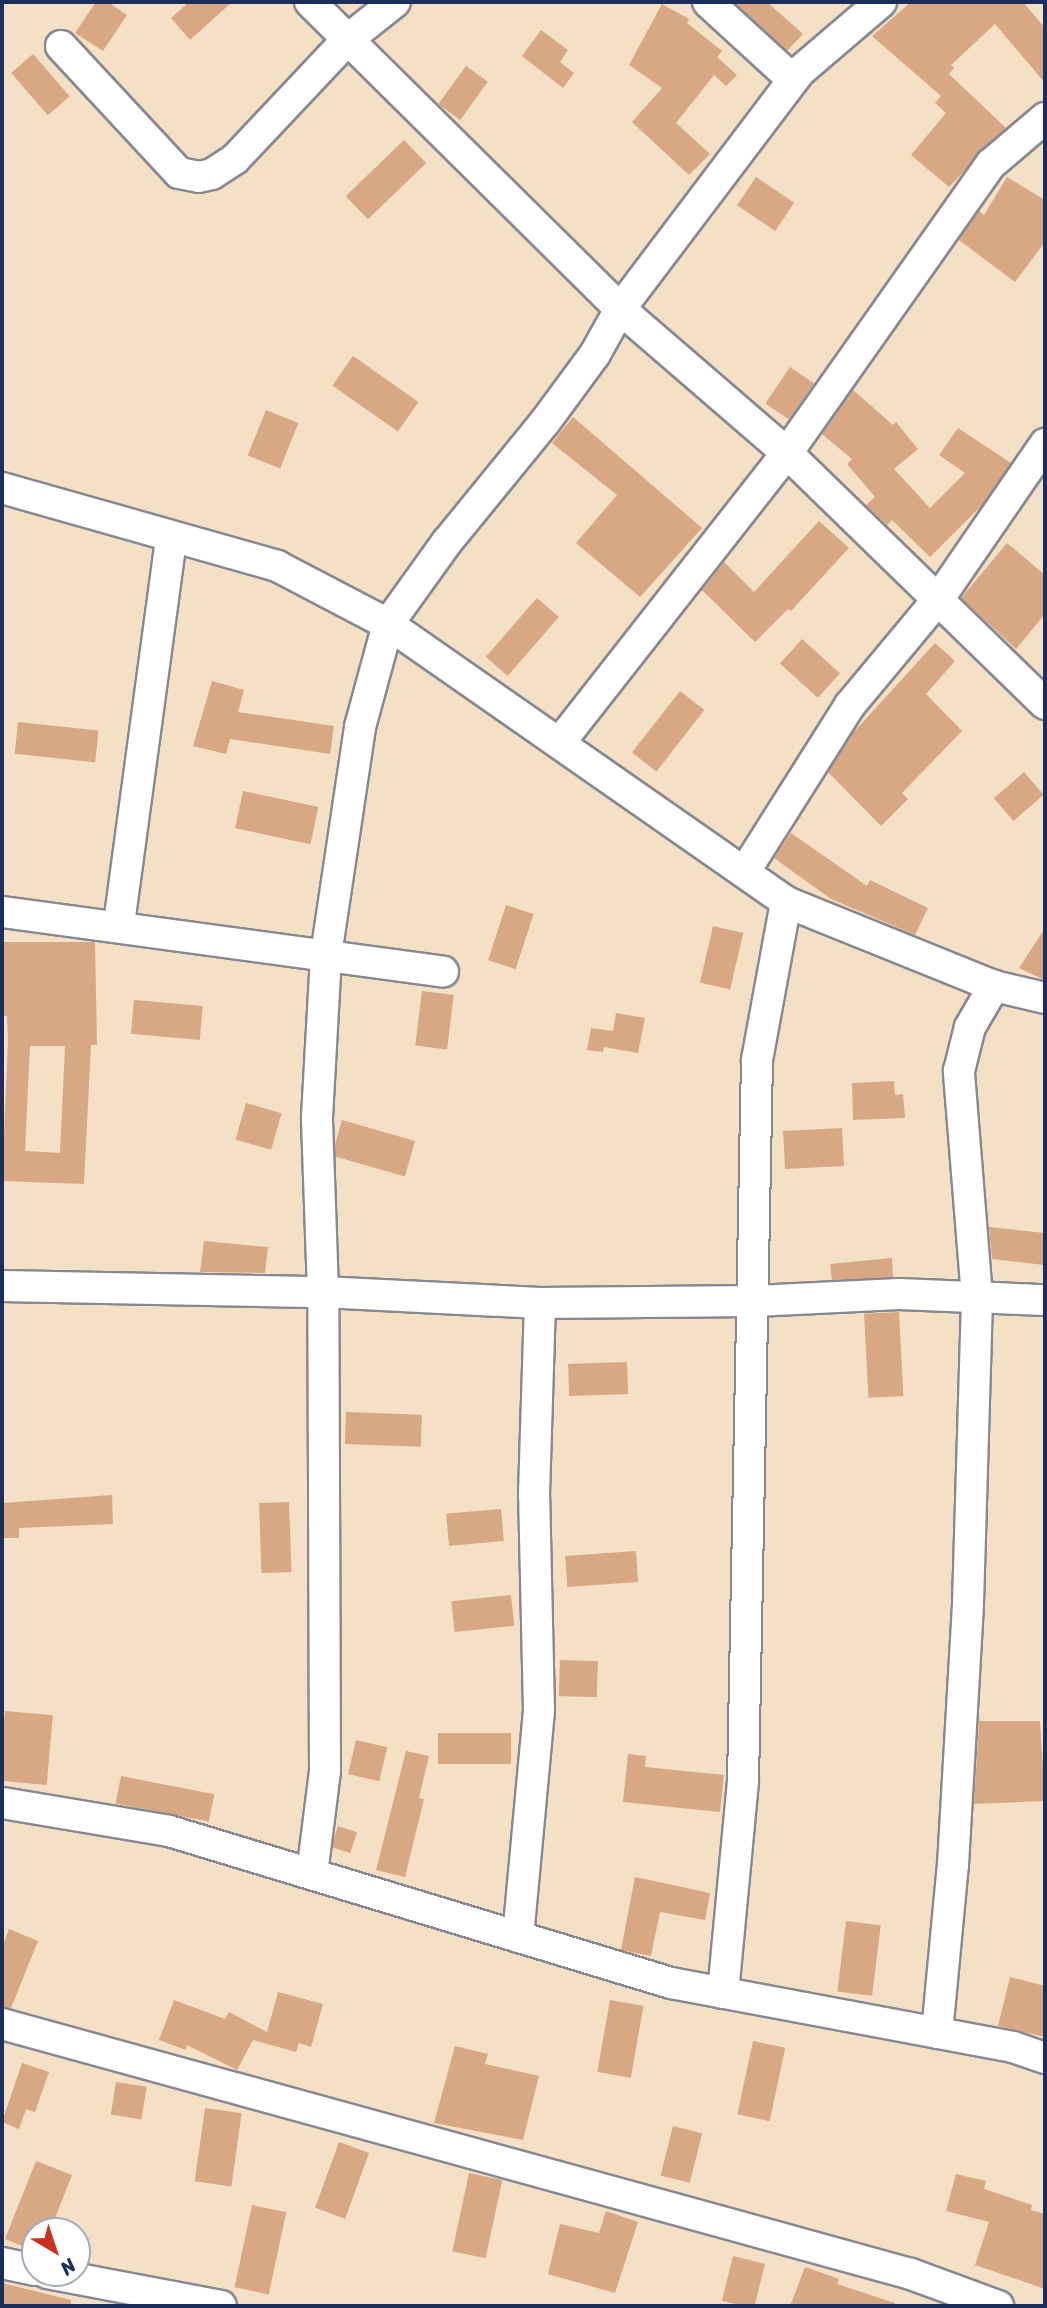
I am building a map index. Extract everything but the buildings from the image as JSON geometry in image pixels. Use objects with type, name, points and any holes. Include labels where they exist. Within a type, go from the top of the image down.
[{"type":"street","points":[[310,2],[620,309],[788,453],[1044,699]]},
{"type":"street","points":[[61,46],[179,173],[199,177],[212,174],[235,159],[347,40],[395,2]]},
{"type":"street","points":[[708,2],[793,80]]},
{"type":"street","points":[[312,1874],[325,1771],[323,1292],[317,1117],[326,955],[360,727],[388,624],[447,542],[595,354],[620,309],[793,80],[881,2]]},
{"type":"street","points":[[561,741],[788,453],[991,164],[1045,118]]},
{"type":"street","points":[[745,871],[850,705],[940,597],[1045,444]]},
{"type":"street","points":[[2,488],[277,566],[388,624],[561,741],[786,902],[994,986],[1045,998]]},
{"type":"street","points":[[119,924],[171,537]]},
{"type":"street","points":[[723,1993],[743,1782],[755,1301],[757,1060],[786,902]]},
{"type":"street","points":[[2,912],[119,924],[443,972]]},
{"type":"street","points":[[937,2033],[953,1865],[968,1603],[977,1297],[958,1071],[970,1027],[994,986]]},
{"type":"street","points":[[2,1286],[323,1292],[540,1303],[755,1301],[899,1294],[1045,1300]]},
{"type":"street","points":[[518,1937],[539,1711],[534,1494],[540,1303]]},
{"type":"street","points":[[2,1803],[169,1831],[671,1983],[937,2033],[1045,2057]]},
{"type":"street","points":[[2,2024],[911,2274],[998,2306]]},
{"type":"street","points":[[2,2263],[21,2267]]},
{"type":"street","points":[[91,2281],[221,2306]]}]
